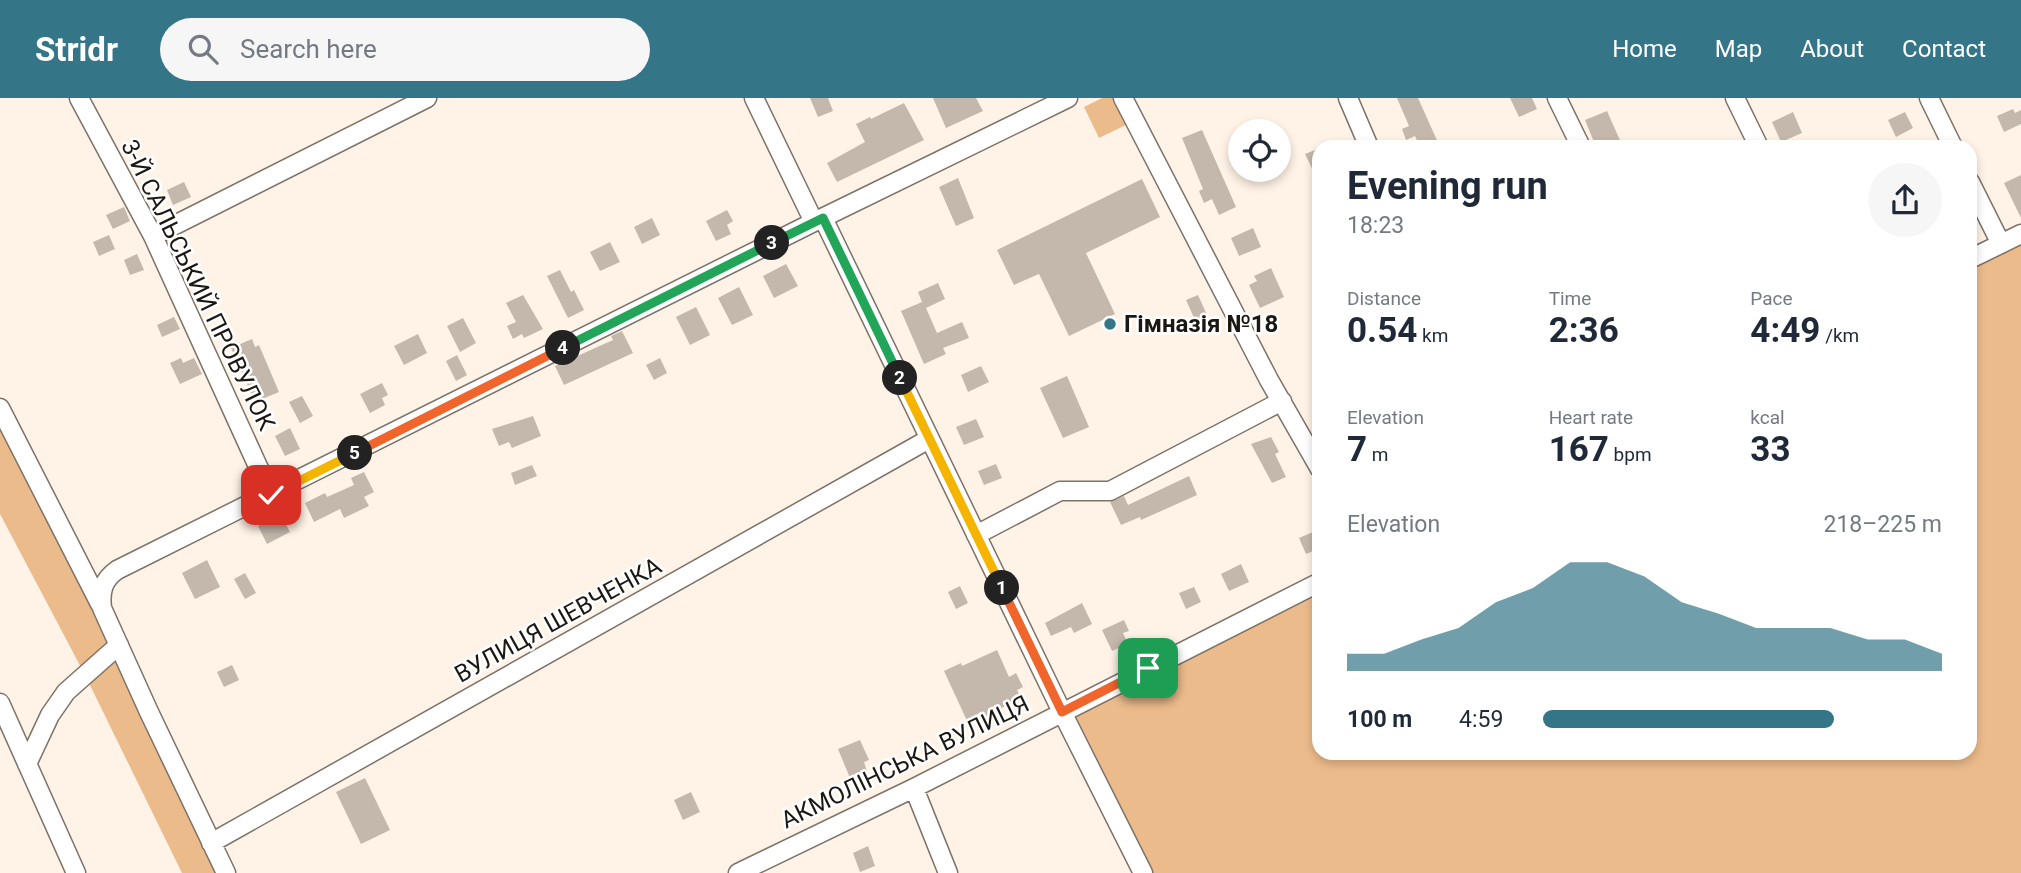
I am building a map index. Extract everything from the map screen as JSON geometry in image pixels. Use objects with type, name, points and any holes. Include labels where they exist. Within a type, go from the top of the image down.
[{"type":"street","name":"3-Й САЛЬСЬКИЙ ПРОВУЛОК","points":[[79,98],[153,236],[271,495]]},
{"type":"street","points":[[153,236],[427,98]]},
{"type":"street","points":[[754,98],[929,439],[1143,873]]},
{"type":"street","points":[[102,608],[101,596],[107,578],[117,570],[1068,98]]},
{"type":"street","points":[[1123,98],[1312,455]]},
{"type":"street","points":[[1348,98],[1366,140]]},
{"type":"street","points":[[1557,98],[1578,140]]},
{"type":"street","points":[[1735,98],[1756,140]]},
{"type":"street","points":[[1929,98],[1950,140]]},
{"type":"street","points":[[1977,196],[2001,244]]},
{"type":"street","points":[[1977,256],[2021,234]]},
{"type":"street","points":[[976,535],[1060,491],[1110,491],[1282,401]]},
{"type":"street","points":[[0,408],[102,608],[226,873]]},
{"type":"street","name":"ВУЛИЦЯ ШЕВЧЕНКА","points":[[211,843],[929,439]]},
{"type":"street","name":"АКМОЛІНСЬКА ВУЛИЦЯ","points":[[738,873],[914,788],[1312,586]]},
{"type":"street","points":[[27,764],[50,715],[66,692],[119,645]]},
{"type":"street","points":[[0,703],[76,873]]},
{"type":"street","points":[[914,788],[948,873]]},
{"type":"shaded area","points":[[1102,98],[1116,98],[1130,123],[1099,138],[1084,107]]},
{"type":"shaded area","points":[[2021,234],[2021,873],[1143,873],[1062,712],[1312,586],[1312,760],[1977,760],[1977,256]]},
{"type":"shaded area","points":[[0,408],[226,873],[182,873],[85,675],[0,514]]},
{"type":"building","points":[[810,98],[828,98],[833,111],[818,117]]},
{"type":"building","points":[[933,98],[976,98],[983,111],[946,128]]},
{"type":"building","points":[[1397,98],[1418,98],[1437,140],[1417,140],[1415,136],[1406,140],[1402,129],[1409,126]]},
{"type":"building","points":[[1510,98],[1532,98],[1537,109],[1519,117]]},
{"type":"building","points":[[904,103],[924,140],[837,182],[827,163],[865,142],[856,124]]},
{"type":"building","points":[[2013,109],[2015,113],[2021,110],[2021,124],[2004,132],[1997,116]]},
{"type":"building","points":[[1607,111],[1620,140],[1593,140],[1585,120]]},
{"type":"building","points":[[1793,112],[1802,133],[1780,140],[1772,122]]},
{"type":"building","points":[[1905,112],[1913,128],[1896,137],[1888,120]]},
{"type":"building","points":[[1202,130],[1236,207],[1219,215],[1212,199],[1204,203],[1199,191],[1203,189],[1182,138]]},
{"type":"building","points":[[1312,151],[1312,168],[1305,154]]},
{"type":"building","points":[[2021,175],[2021,218],[2004,183]]},
{"type":"building","points":[[958,178],[974,218],[956,226],[939,187]]},
{"type":"building","points":[[1142,179],[1160,217],[1086,253],[1115,314],[1069,336],[1039,274],[1014,285],[997,250]]},
{"type":"building","points":[[184,182],[191,197],[173,205],[167,190]]},
{"type":"building","points":[[124,207],[130,221],[113,229],[106,215]]},
{"type":"building","points":[[727,210],[733,221],[727,225],[731,234],[716,241],[706,221]]},
{"type":"building","points":[[652,218],[660,235],[642,244],[634,227]]},
{"type":"building","points":[[1253,228],[1261,247],[1239,256],[1231,238]]},
{"type":"building","points":[[109,235],[115,249],[99,256],[93,242]]},
{"type":"building","points":[[610,242],[620,262],[600,271],[590,252]]},
{"type":"building","points":[[137,254],[144,270],[130,275],[124,260]]},
{"type":"building","points":[[786,264],[798,286],[774,298],[763,276]]},
{"type":"building","points":[[1271,268],[1284,297],[1260,308],[1249,285],[1257,281],[1254,276]]},
{"type":"building","points":[[560,270],[584,310],[568,318],[547,276]]},
{"type":"building","points":[[938,283],[945,299],[926,308],[937,333],[962,322],[969,338],[943,348],[946,354],[924,364],[901,311],[922,302],[918,292]]},
{"type":"building","points":[[739,287],[753,315],[732,325],[718,298]]},
{"type":"building","points":[[523,295],[543,329],[524,338],[522,334],[513,339],[507,326],[516,322],[506,303]]},
{"type":"building","points":[[1198,295],[1207,315],[1195,320],[1186,300]]},
{"type":"building","points":[[696,307],[710,335],[690,345],[676,317]]},
{"type":"building","points":[[174,317],[180,329],[162,337],[157,325]]},
{"type":"building","points":[[463,318],[476,343],[460,352],[447,326]]},
{"type":"building","points":[[622,331],[633,353],[564,385],[555,366],[613,340],[611,336]]},
{"type":"building","points":[[418,334],[427,353],[404,365],[394,346]]},
{"type":"building","points":[[252,339],[255,347],[259,345],[279,392],[255,402],[231,348]]},
{"type":"building","points":[[457,355],[467,375],[456,381],[446,361]]},
{"type":"building","points":[[181,358],[183,363],[194,358],[202,374],[180,384],[170,363]]},
{"type":"building","points":[[660,358],[667,373],[654,380],[646,365]]},
{"type":"building","points":[[981,366],[989,382],[968,392],[961,375]]},
{"type":"building","points":[[1067,376],[1089,427],[1063,438],[1040,388]]},
{"type":"building","points":[[382,383],[388,395],[382,398],[385,405],[370,413],[360,394]]},
{"type":"building","points":[[302,396],[313,416],[300,423],[289,402]]},
{"type":"building","points":[[533,416],[541,436],[512,448],[509,442],[499,446],[492,429]]},
{"type":"building","points":[[976,419],[984,437],[964,445],[956,427]]},
{"type":"building","points":[[290,428],[300,449],[285,456],[275,436]]},
{"type":"building","points":[[1271,437],[1279,452],[1275,454],[1286,477],[1272,483],[1251,444]]},
{"type":"building","points":[[996,464],[1002,478],[984,485],[978,471]]},
{"type":"building","points":[[532,465],[537,476],[515,485],[511,473]]},
{"type":"building","points":[[364,472],[374,492],[364,497],[369,506],[344,518],[340,509],[314,522],[305,503],[325,493],[327,497],[354,485],[351,478]]},
{"type":"building","points":[[1189,476],[1197,495],[1141,520],[1140,517],[1121,525],[1110,502],[1124,496],[1128,505]]},
{"type":"building","points":[[281,515],[290,532],[267,544],[258,526]]},
{"type":"building","points":[[1312,532],[1312,551],[1306,554],[1299,538]]},
{"type":"building","points":[[207,560],[220,587],[195,599],[182,573]]},
{"type":"building","points":[[1241,564],[1249,582],[1229,591],[1221,574]]},
{"type":"building","points":[[245,573],[256,593],[245,599],[234,579]]},
{"type":"building","points":[[960,586],[968,603],[956,609],[948,592]]},
{"type":"building","points":[[1194,587],[1201,602],[1186,609],[1179,593]]},
{"type":"building","points":[[1082,603],[1092,624],[1074,633],[1071,627],[1051,636],[1045,623]]},
{"type":"building","points":[[1124,620],[1129,631],[1123,633],[1128,644],[1112,651],[1102,630]]},
{"type":"building","points":[[997,650],[1009,677],[1016,673],[1023,687],[1017,690],[1021,698],[969,725],[944,671]]},
{"type":"building","points":[[232,665],[239,680],[224,687],[217,672]]},
{"type":"building","points":[[860,740],[869,760],[864,762],[867,771],[850,778],[838,749]]},
{"type":"building","points":[[365,778],[390,830],[361,844],[336,792]]},
{"type":"building","points":[[691,792],[700,812],[683,820],[674,800]]},
{"type":"building","points":[[868,846],[875,866],[860,872],[853,853]]},
{"type":"place","name":"Гімназія №18","points":[[1110,324]]},
{"type":"route","points":[[271,495],[823,218],[1062,712],[1148,668]]}]
